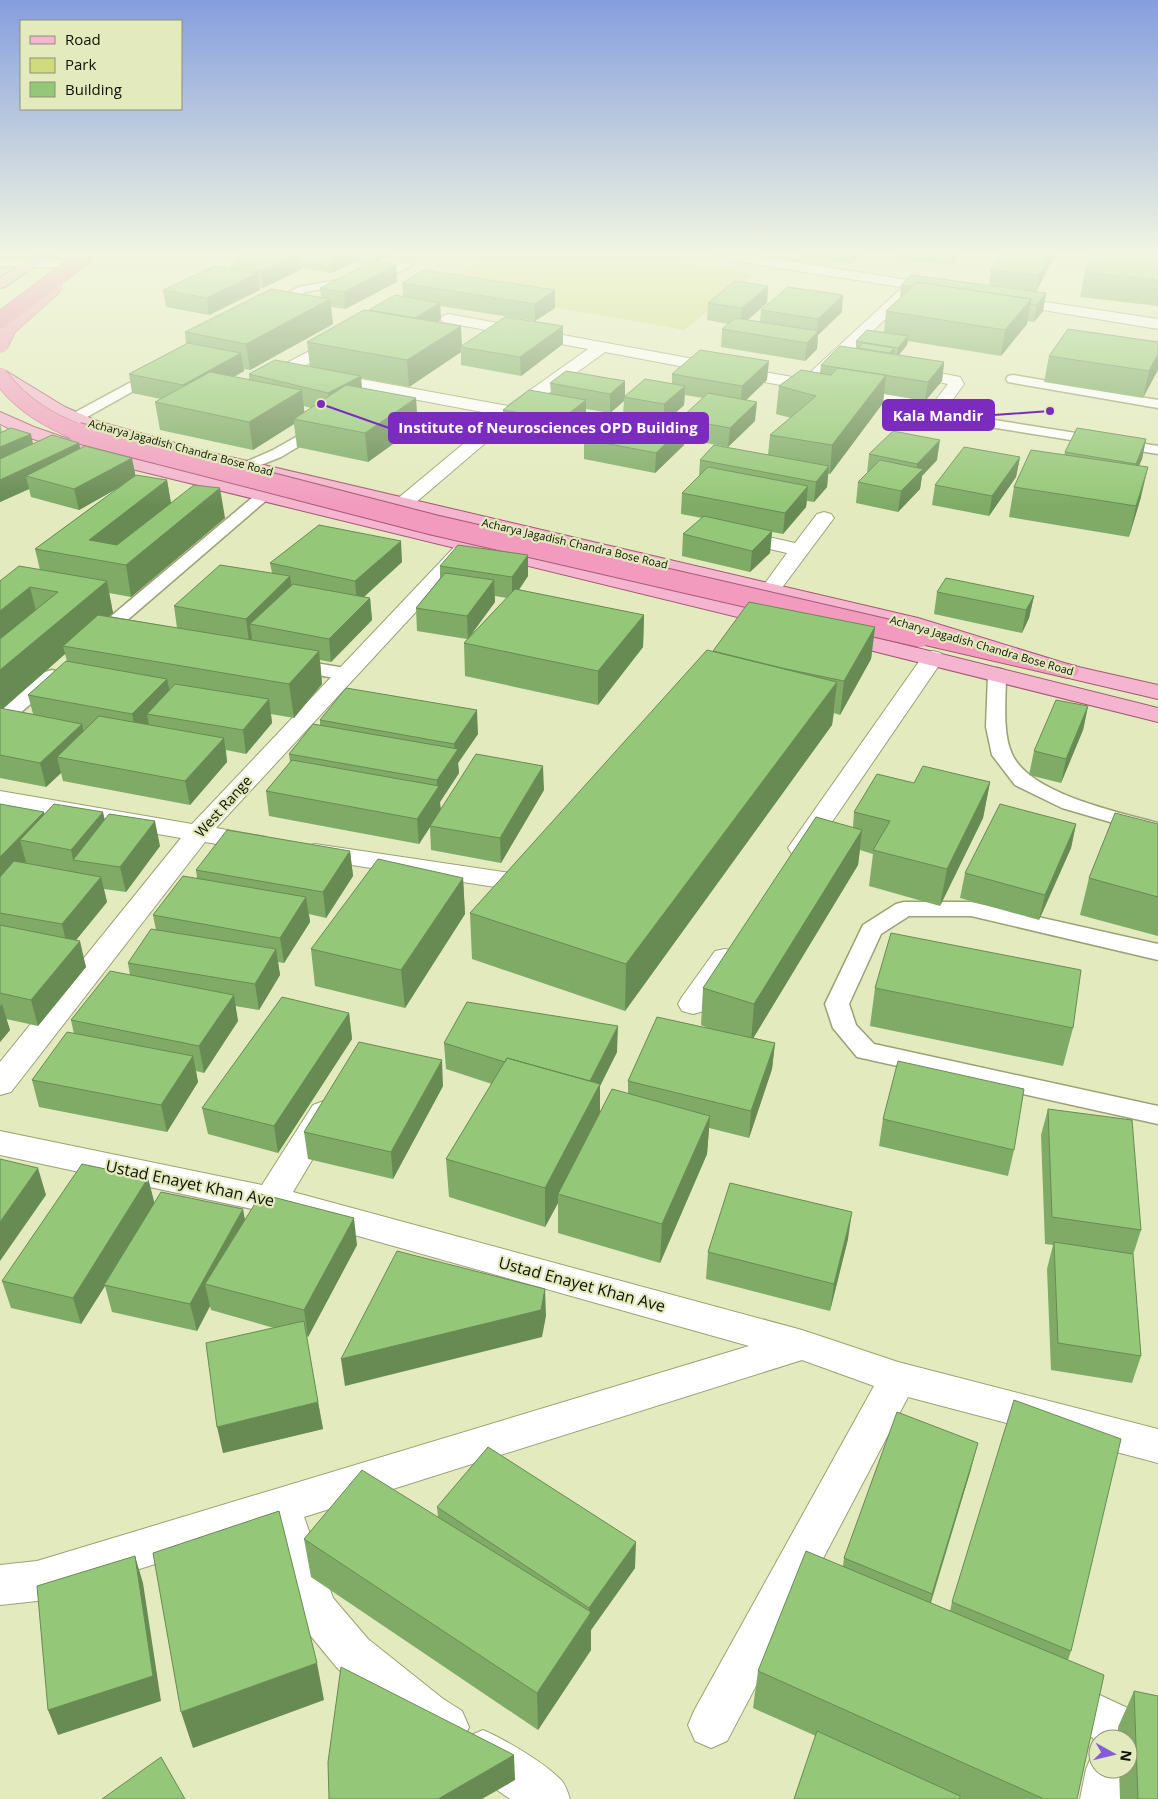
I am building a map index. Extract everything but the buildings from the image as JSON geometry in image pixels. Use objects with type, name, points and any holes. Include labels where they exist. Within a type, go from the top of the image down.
[{"type":"highway","points":[[0,375],[11,391],[36,412],[50,421],[90,437],[434,525],[926,647],[1068,671]]},
{"type":"main road","name":"Acharya Jagadish Chandra Bose Road","points":[[0,375],[59,411],[91,425],[248,466],[918,624],[1068,671],[1158,692]]},
{"type":"main road","name":"Acharya Jagadish Chandra Bose Road","points":[[0,417],[46,443],[97,455],[164,478],[204,489],[264,496],[752,615],[926,647],[996,674],[1158,715]]},
{"type":"street","points":[[342,339],[286,370],[511,412]]},
{"type":"street","points":[[558,339],[926,406]]},
{"type":"street","points":[[806,385],[856,339]]},
{"type":"street","points":[[380,523],[406,503],[511,412],[602,347]]},
{"type":"street","points":[[834,360],[853,363]]},
{"type":"street","points":[[891,369],[954,380],[956,384],[942,401]]},
{"type":"street","points":[[14,445],[46,443]]},
{"type":"street","points":[[771,589],[824,518]]},
{"type":"street","points":[[715,532],[800,550]]},
{"type":"street","name":"West Range","points":[[0,1084],[197,834],[467,545]]},
{"type":"street","points":[[733,637],[752,615]]},
{"type":"street","points":[[789,866],[926,647]]},
{"type":"street","points":[[0,799],[197,834],[522,883],[548,853]]},
{"type":"street","points":[[693,1004],[738,938]]},
{"type":"street","points":[[271,1200],[337,1092]]},
{"type":"street","name":"Ustad Enayet Khan Ave","points":[[0,1143],[271,1200],[802,1345],[898,1378],[1158,1446]]},
{"type":"street","points":[[0,1586],[37,1581],[802,1345]]},
{"type":"street","points":[[711,1725],[898,1378]]},
{"type":"street","points":[[279,1505],[316,1610],[353,1654],[426,1714],[529,1784],[547,1799]]},
{"type":"street","points":[[1103,1799],[1107,1779]]},
{"type":"lane","points":[[75,418],[168,365]]},
{"type":"lane","points":[[1013,379],[1158,404]]},
{"type":"lane","points":[[248,466],[276,454],[329,415]]},
{"type":"lane","points":[[982,422],[1158,450]]},
{"type":"lane","points":[[82,651],[264,496]]},
{"type":"lane","points":[[0,720],[67,663]]},
{"type":"lane","points":[[278,663],[345,674]]},
{"type":"lane","points":[[996,674],[996,727],[1002,755],[1022,781],[1069,804],[1158,830]]},
{"type":"lane","points":[[1158,952],[970,909],[904,909],[870,930],[837,1004],[845,1028],[866,1050],[1158,1115]]},
{"type":"place","name":"Institute of Neurosciences OPD Building","points":[[321,404]]},
{"type":"place","name":"Kala Mandir","points":[[1050,411]]}]
